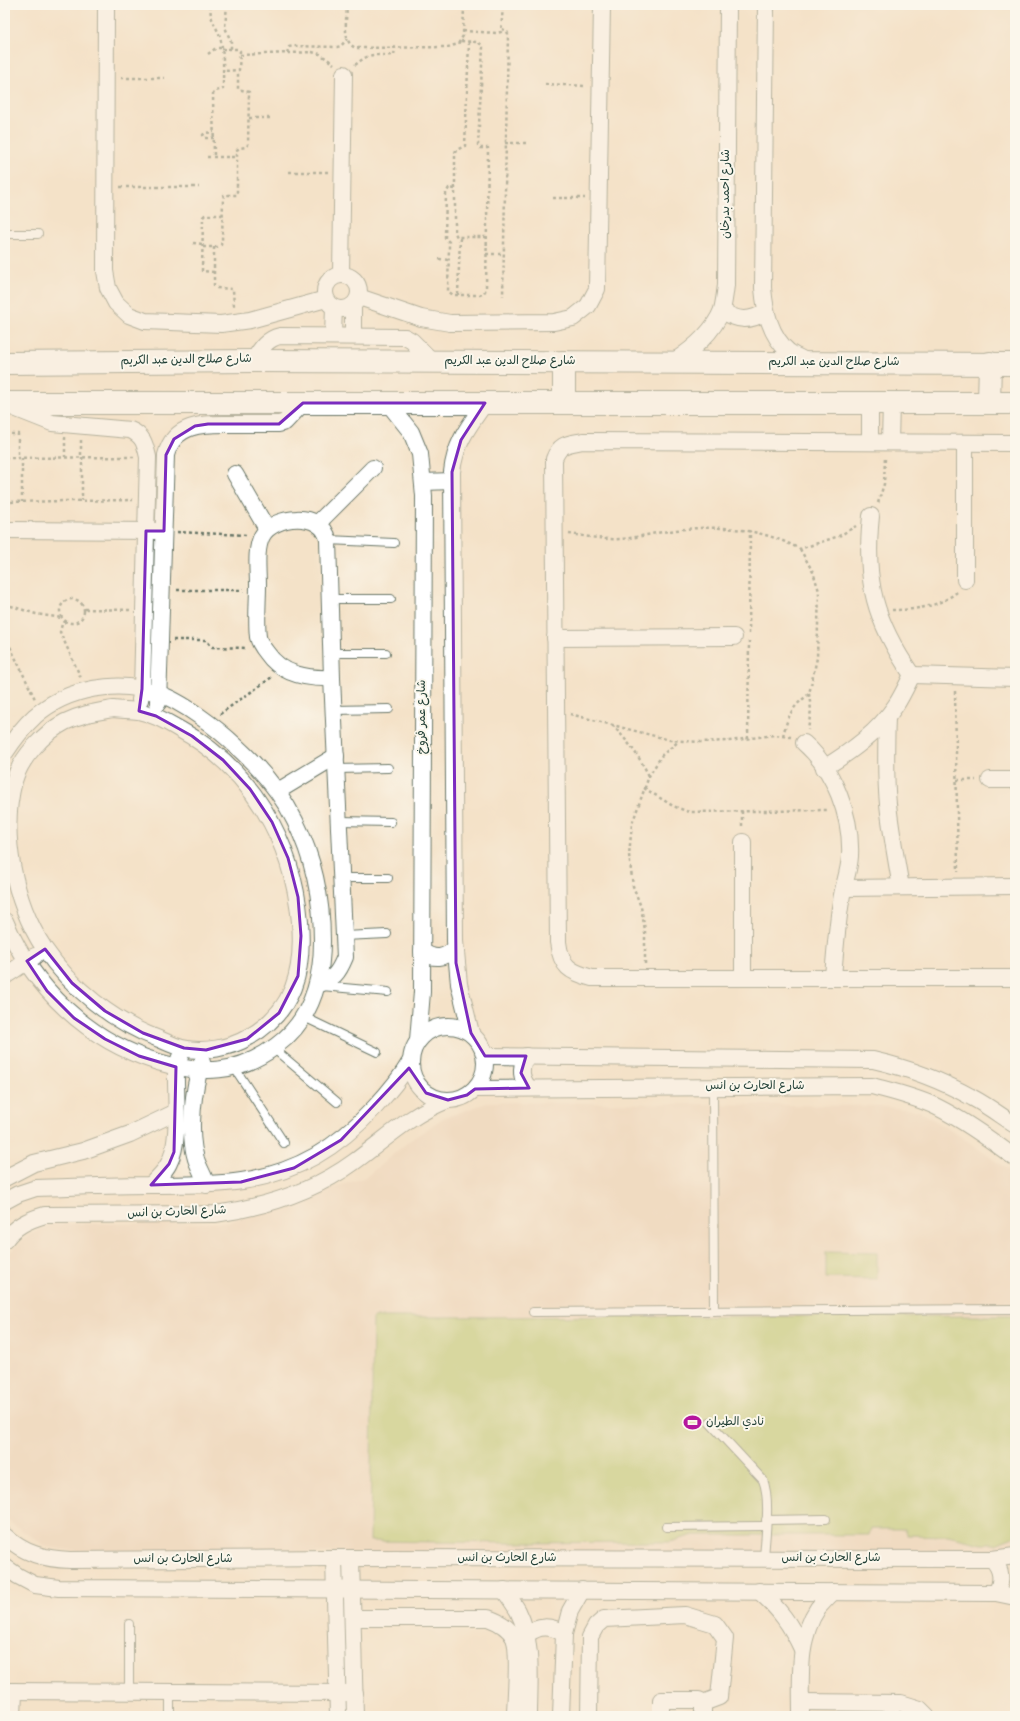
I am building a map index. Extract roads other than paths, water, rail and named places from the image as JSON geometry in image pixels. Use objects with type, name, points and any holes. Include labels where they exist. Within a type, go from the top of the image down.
[{"type":"main road","name":"شارع صلاح الدين عبد الكريم","points":[[5,363],[432,361],[1015,364]]},
{"type":"main road","points":[[564,362],[564,403]]},
{"type":"main road","points":[[989,403],[990,364]]},
{"type":"main road","points":[[5,404],[1015,403]]},
{"type":"street","points":[[106,5],[105,271],[108,288],[116,303],[129,315],[145,321],[221,324],[250,320],[330,303],[344,309],[356,301],[421,318],[450,323],[554,322],[573,318],[588,306],[597,289],[602,5]]},
{"type":"street","name":"شارع احمد بدرخان","points":[[673,362],[693,349],[710,331],[722,310],[726,285],[728,5]]},
{"type":"street","points":[[766,5],[763,288],[765,312],[774,334],[789,352],[810,363]]},
{"type":"street","points":[[341,274],[344,74]]},
{"type":"street","points":[[333,336],[330,303],[325,293],[329,280],[334,276],[341,274],[354,278],[360,290],[356,301],[353,336]]},
{"type":"street","points":[[722,310],[729,316],[738,319],[757,317],[765,312]]},
{"type":"street","points":[[253,361],[267,342],[274,337],[353,336],[405,337],[412,341],[432,361]]},
{"type":"street","points":[[156,716],[159,693],[166,456],[168,447],[174,439],[184,431],[201,425],[279,424],[285,422],[303,403]]},
{"type":"street","name":"شارع عمر فروخ","points":[[388,403],[411,432],[420,454],[423,482],[422,992],[418,1040]]},
{"type":"street","points":[[471,1033],[459,984],[455,948],[452,481],[454,456],[458,446],[471,423],[485,403]]},
{"type":"street","points":[[881,403],[881,442]]},
{"type":"street","points":[[5,404],[43,420],[65,425],[130,430],[137,432],[142,438],[148,457],[142,689],[139,711]]},
{"type":"street","points":[[1015,443],[583,441],[567,444],[558,450],[554,459],[558,942],[559,954],[564,965],[576,973],[592,978],[1015,978]]},
{"type":"street","points":[[965,443],[966,580]]},
{"type":"street","points":[[318,523],[373,468]]},
{"type":"street","points":[[235,474],[265,532]]},
{"type":"street","points":[[423,482],[452,481]]},
{"type":"street","points":[[871,516],[868,544],[869,573],[877,610],[884,628],[897,653],[912,675]]},
{"type":"street","points":[[318,985],[331,980],[340,970],[345,957],[333,710],[328,540],[327,533],[318,523],[312,521],[292,520],[273,524],[265,532],[258,550],[258,637],[263,648],[283,669],[307,678],[332,678]]},
{"type":"street","points":[[5,530],[164,531]]},
{"type":"street","points":[[555,638],[734,637]]},
{"type":"street","points":[[912,675],[1015,678]]},
{"type":"street","points":[[824,768],[850,752],[876,730],[897,704],[912,675]]},
{"type":"street","points":[[5,752],[17,734],[41,712],[60,700],[87,690],[114,686],[142,689],[159,693],[193,712],[224,735],[253,762],[278,791],[298,827],[308,852],[317,884],[322,918],[322,952],[318,985],[312,1002],[304,1017],[293,1031],[273,1048],[250,1061],[234,1067],[199,1071],[176,1067],[132,1053],[105,1040],[74,1018],[47,991],[27,961],[9,943],[5,921]]},
{"type":"street","points":[[113,709],[139,711],[156,716],[192,736],[217,755],[250,789],[272,822],[288,858],[298,897],[301,936],[298,976],[291,995],[279,1013],[258,1032],[247,1039],[227,1046],[206,1050],[184,1048],[143,1033],[105,1011],[72,983],[45,949],[32,927],[21,901],[13,872],[9,841],[10,810],[14,780],[26,757],[43,738],[64,723],[88,713],[113,709]]},
{"type":"street","points":[[887,717],[886,760],[888,803],[893,845],[901,887]]},
{"type":"street","points":[[804,743],[810,748],[837,789],[849,832],[850,855],[848,878],[841,900],[833,977]]},
{"type":"street","points":[[278,791],[336,763]]},
{"type":"street","points":[[990,780],[1015,780]]},
{"type":"street","points":[[743,842],[743,977]]},
{"type":"street","points":[[845,888],[1015,886]]},
{"type":"street","points":[[9,943],[32,927]]},
{"type":"street","points":[[422,951],[431,957],[442,957],[447,956],[455,948]]},
{"type":"street","points":[[5,976],[45,949]]},
{"type":"street","points":[[449,1025],[460,1027],[471,1033],[482,1047],[485,1056],[484,1074],[475,1089],[458,1099],[448,1100],[436,1098],[422,1089],[417,1084],[412,1074],[410,1062],[412,1051],[418,1040],[426,1032],[449,1025]]},
{"type":"street","points":[[151,1185],[169,1164],[174,1152],[176,1134],[176,1067],[184,1048]]},
{"type":"street","points":[[206,1050],[199,1071],[193,1101],[192,1125],[196,1159],[207,1185]]},
{"type":"street","points":[[485,1056],[872,1060],[899,1066],[951,1086],[975,1099],[1015,1125]]},
{"type":"street","points":[[526,1056],[523,1061],[522,1073],[525,1084],[529,1088]]},
{"type":"street","points":[[5,1201],[18,1194],[36,1188],[207,1185],[241,1182],[268,1177],[294,1168],[319,1155],[341,1140],[390,1092],[410,1062]]},
{"type":"street","name":"شارع الحارث بن انس","points":[[475,1089],[872,1086],[905,1094],[936,1107],[966,1123],[1015,1158]]},
{"type":"street","name":"شارع الحارث بن انس","points":[[6,1236],[19,1226],[32,1219],[45,1216],[215,1214],[243,1210],[272,1203],[327,1179],[353,1163],[414,1116],[430,1107],[448,1100]]},
{"type":"street","points":[[5,1178],[34,1163],[83,1151],[130,1134],[176,1112]]},
{"type":"street","name":"شارع الحارث بن انس","points":[[5,1536],[13,1544],[30,1554],[50,1560],[334,1558],[992,1559],[1015,1556]]},
{"type":"street","points":[[334,1558],[338,1716]]},
{"type":"street","points":[[352,1558],[355,1716]]},
{"type":"street","points":[[992,1559],[1000,1569],[1001,1575],[1001,1582],[996,1593]]},
{"type":"street","points":[[5,1567],[35,1585],[59,1588],[996,1593],[1015,1597]]},
{"type":"street","points":[[504,1590],[518,1611],[527,1635],[530,1660],[529,1716]]},
{"type":"street","points":[[561,1716],[564,1634],[570,1611],[582,1590]]},
{"type":"street","points":[[759,1591],[777,1608],[791,1627],[802,1649]]},
{"type":"street","points":[[833,1592],[818,1608],[808,1628],[802,1649],[801,1709],[901,1703],[920,1709],[927,1716]]},
{"type":"street","points":[[589,1716],[590,1637],[596,1626],[604,1618],[685,1615],[715,1624],[725,1638],[719,1697],[703,1710],[699,1700],[661,1700],[661,1716]]},
{"type":"street","points":[[354,1618],[488,1618],[499,1622],[508,1629],[514,1639],[517,1650],[515,1716]]},
{"type":"street","points":[[527,1635],[532,1631],[543,1627],[554,1628],[564,1634]]},
{"type":"street","points":[[13,1716],[9,1691],[355,1693]]},
{"type":"lane","points":[[5,234],[38,234]]},
{"type":"lane","points":[[328,540],[394,543]]},
{"type":"lane","points":[[330,599],[390,599]]},
{"type":"lane","points":[[331,654],[386,654]]},
{"type":"lane","points":[[333,710],[389,709]]},
{"type":"lane","points":[[336,763],[388,768]]},
{"type":"lane","points":[[339,822],[390,822]]},
{"type":"lane","points":[[341,878],[388,878]]},
{"type":"lane","points":[[344,936],[387,934]]},
{"type":"lane","points":[[318,985],[388,992]]},
{"type":"lane","points":[[304,1017],[377,1052]]},
{"type":"lane","points":[[273,1048],[337,1102]]},
{"type":"lane","points":[[234,1067],[284,1143]]},
{"type":"lane","points":[[713,1087],[714,1311]]},
{"type":"lane","points":[[533,1312],[1015,1309]]},
{"type":"lane","points":[[710,1423],[763,1480],[766,1492],[764,1559]]},
{"type":"lane","points":[[666,1527],[826,1519]]},
{"type":"lane","points":[[129,1624],[129,1692]]},
{"type":"lane","points":[[170,1692],[170,1716]]},
{"type":"place","name":"نادي الطيران","points":[[693,1423]]}]
